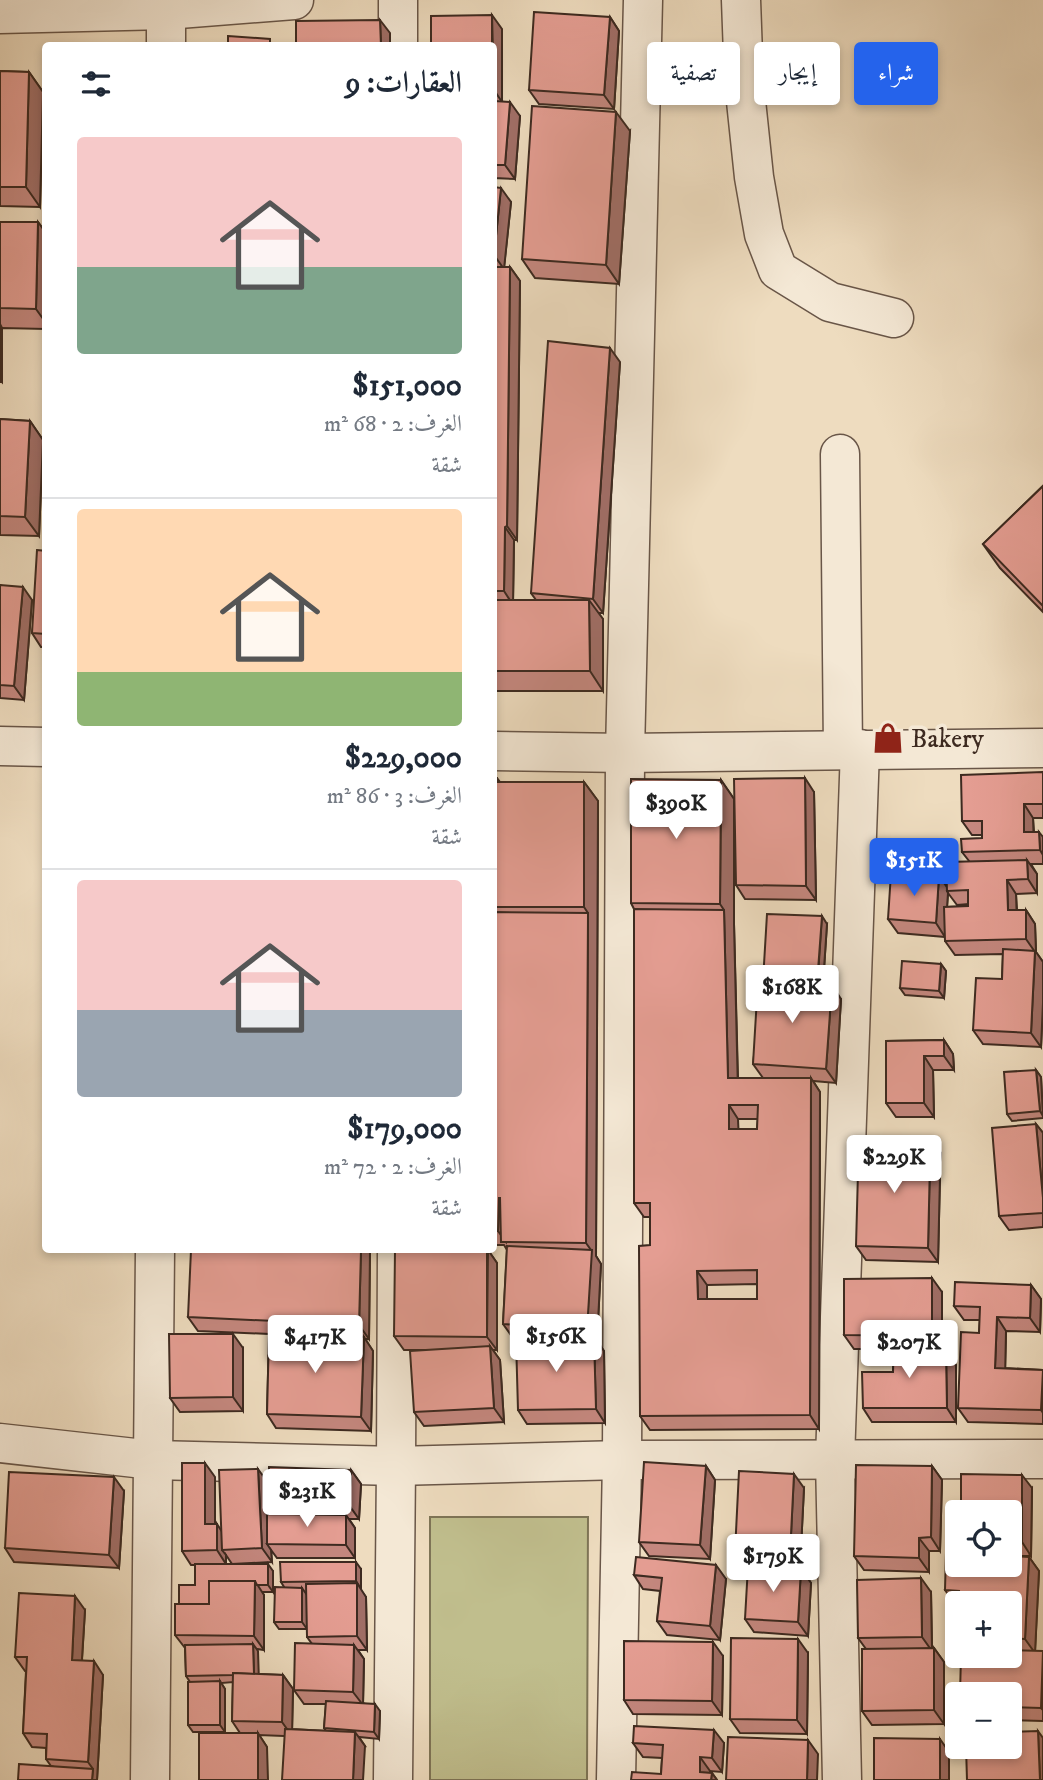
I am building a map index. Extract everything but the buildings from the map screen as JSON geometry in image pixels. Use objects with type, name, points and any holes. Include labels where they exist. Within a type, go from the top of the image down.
[{"type":"street","points":[[0,14],[166,18],[294,0]]},
{"type":"street","points":[[398,0],[398,42]]},
{"type":"street","points":[[616,1780],[622,1460],[625,753],[643,0]]},
{"type":"street","points":[[741,0],[744,82],[754,177],[764,234],[778,270],[830,302],[894,318]]},
{"type":"street","points":[[840,454],[852,750],[835,1459],[842,1780]]},
{"type":"street","points":[[0,746],[42,747]]},
{"type":"street","points":[[497,751],[625,753],[1043,748]]},
{"type":"street","points":[[150,1780],[155,1253]]},
{"type":"street","points":[[393,1780],[397,1253]]},
{"type":"street","points":[[0,1443],[153,1460],[396,1466],[622,1460],[1043,1459]]},
{"type":"shaded area","points":[[430,1517],[588,1517],[587,1780],[430,1780]]},
{"type":"place","name":"Bakery","points":[[888,738]]}]
